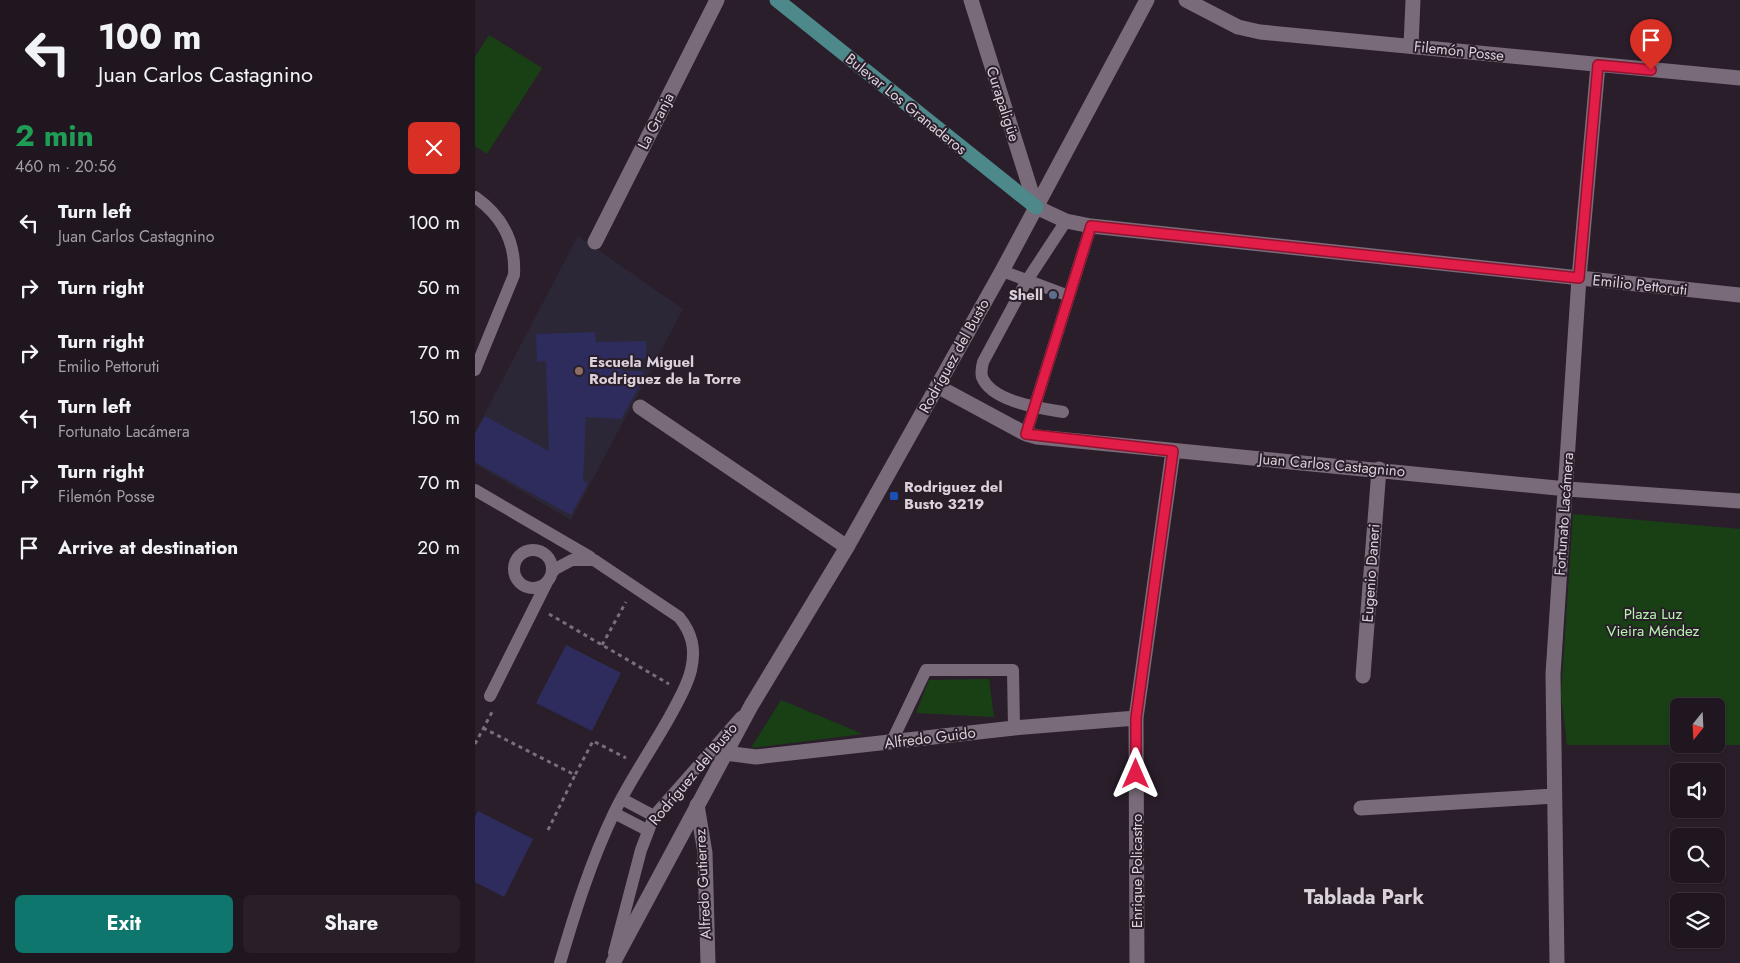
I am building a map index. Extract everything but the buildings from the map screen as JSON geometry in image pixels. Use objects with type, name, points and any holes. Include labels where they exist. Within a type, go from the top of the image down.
[{"type":"main road","name":"Bulevar Los Granaderos","points":[[777,0],[1036,207]]},
{"type":"street","name":"La Granja","points":[[595,242],[717,0]]},
{"type":"street","name":"Curapaligüe","points":[[971,0],[1036,207]]},
{"type":"street","name":"Rodríguez del Busto","points":[[612,963],[751,706],[847,547],[1001,271],[1147,0]]},
{"type":"street","name":"Filemón Posse","points":[[1186,0],[1238,27],[1260,32],[1740,78]]},
{"type":"street","points":[[1411,46],[1413,0]]},
{"type":"street","name":"Fortunato Lacámera","points":[[1557,963],[1553,674],[1567,489],[1579,278],[1598,65]]},
{"type":"street","name":"Emilio Pettoruti","points":[[1036,207],[1066,221],[1091,226],[1740,296]]},
{"type":"street","name":"Juan Carlos Castagnino","points":[[937,386],[1026,434],[1173,451],[1379,469],[1567,489],[1740,501]]},
{"type":"street","points":[[640,407],[847,547]]},
{"type":"street","name":"Enrique Policastro","points":[[1137,963],[1136,718],[1173,451]]},
{"type":"street","name":"Eugenio Daneri","points":[[1363,676],[1379,469]]},
{"type":"street","name":"Alfredo Guido","points":[[725,753],[756,757],[1014,728],[1136,718]]},
{"type":"street","points":[[1361,808],[1554,796]]},
{"type":"street","name":"Alfredo Gutierrez","points":[[697,805],[705,853],[708,963]]},
{"type":"lane","points":[[475,197],[491,209],[502,224],[511,242],[515,260],[514,275],[475,370]]},
{"type":"lane","points":[[1063,412],[1009,400],[989,387],[981,376],[983,362],[1026,282],[1066,221]]},
{"type":"lane","points":[[1026,434],[1091,226]]},
{"type":"lane","points":[[1001,271],[1026,282],[1069,296]]},
{"type":"lane","points":[[475,490],[594,560],[679,617],[693,641],[692,669],[683,692],[614,813],[578,902],[560,963]]},
{"type":"lane","points":[[540,608],[536,593],[533,589],[520,584],[514,572],[516,560],[527,551],[567,545]]},
{"type":"lane","points":[[493,700],[540,608],[550,577],[548,557],[539,551],[533,550]]},
{"type":"lane","points":[[533,589],[543,586],[555,568],[572,560],[584,558],[594,560]]},
{"type":"lane","points":[[891,743],[926,670],[1013,670],[1014,728]]},
{"type":"lane","name":"Rodríguez del Busto","points":[[612,963],[647,830],[654,816],[751,706]]},
{"type":"lane","points":[[622,799],[654,816]]},
{"type":"lane","points":[[614,813],[647,830]]},
{"type":"path","points":[[602,645],[634,587]]},
{"type":"path","points":[[540,608],[683,692]]},
{"type":"path","points":[[475,744],[493,700]]},
{"type":"path","points":[[483,728],[575,775]]},
{"type":"path","points":[[548,830],[593,741],[641,766]]},
{"type":"shaded area","name":"Escuela Miguel Rodriguez de la Torre","points":[[578,236],[683,309],[571,520],[475,464],[475,432]]},
{"type":"green space","points":[[489,35],[542,68],[487,154],[475,146],[475,57]]},
{"type":"green space","name":"Plaza Luz Vieira Méndez","points":[[1573,514],[1740,529],[1740,745],[1725,745],[1725,698],[1670,698],[1670,745],[1567,745],[1561,695]]},
{"type":"green space","points":[[989,679],[994,717],[916,713],[929,680]]},
{"type":"green space","points":[[781,700],[863,734],[751,748]]},
{"type":"place","name":"Shell","points":[[1053,295]]},
{"type":"place","name":"Escuela Miguel Rodriguez de la Torre","points":[[579,371]]},
{"type":"place","name":"Rodriguez del Busto 3219","points":[[894,496]]},
{"type":"district","name":"Tablada Park","points":[[1364,897]]},
{"type":"route","points":[[1136,774],[1136,718],[1173,451],[1037,437],[1026,434],[1091,226],[1579,278],[1598,65],[1651,70]]}]
